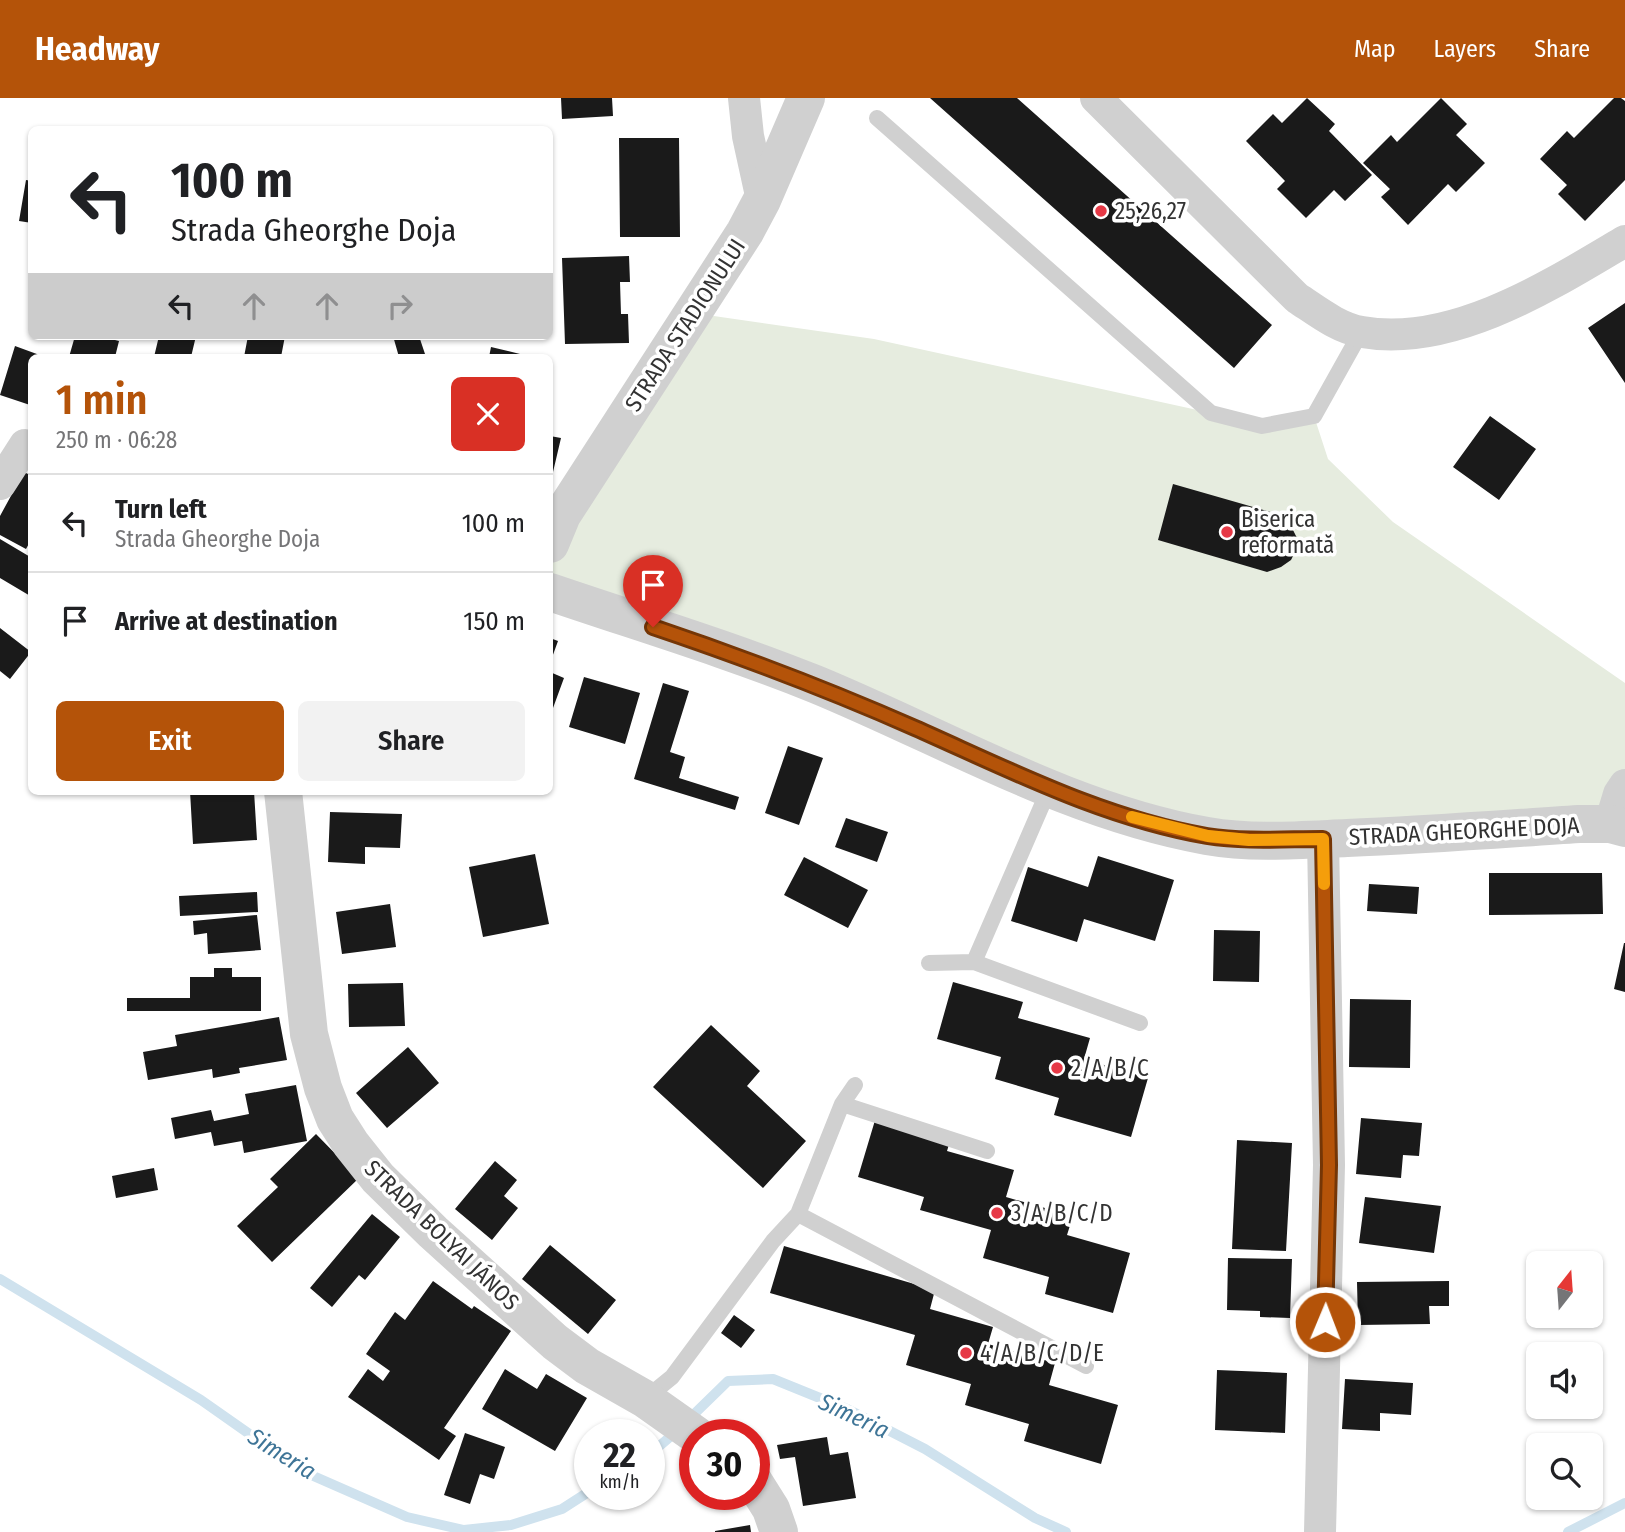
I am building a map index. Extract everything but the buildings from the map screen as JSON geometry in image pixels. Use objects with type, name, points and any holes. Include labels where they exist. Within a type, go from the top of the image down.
[{"type":"street","points":[[744,98],[748,136],[762,200]]},
{"type":"street","points":[[783,98],[791,137]]},
{"type":"street","name":"STRADA STADIONULUI","points":[[554,524],[730,255],[762,200],[806,98]]},
{"type":"street","points":[[1096,98],[1297,298],[1330,321],[1361,332],[1399,334],[1439,328],[1495,311],[1549,286],[1625,241]]},
{"type":"street","points":[[0,484],[19,443]]},
{"type":"street","name":"STRADA GHEORGHE DOJA","points":[[553,593],[815,684],[1049,789],[1107,810],[1208,836],[1249,840],[1323,839],[1617,826]]},
{"type":"street","points":[[1617,826],[1619,794],[1625,785]]},
{"type":"street","name":"STRADA BOLYAI JÁNOS","points":[[283,795],[309,1034],[323,1088],[335,1119],[378,1178],[501,1295],[586,1366],[645,1399],[679,1423]]},
{"type":"street","points":[[1320,1532],[1329,1165],[1323,839]]},
{"type":"street","points":[[770,1506],[779,1532]]},
{"type":"lane","points":[[877,118],[1211,413],[1262,426],[1314,416],[1361,332]]},
{"type":"lane","points":[[974,962],[1049,789]]},
{"type":"lane","points":[[929,963],[974,962],[1140,1023]]},
{"type":"lane","points":[[645,1399],[672,1377],[773,1241],[798,1214],[842,1104],[855,1085]]},
{"type":"lane","points":[[842,1104],[987,1150]]},
{"type":"lane","points":[[798,1214],[1086,1366]]},
{"type":"shaded area","points":[[693,313],[874,339],[1262,426],[1314,416],[1328,459],[1393,522],[1625,683],[1625,785],[1610,824],[1208,836],[553,593],[553,539]]},
{"type":"waterway","name":"Simeria","points":[[0,1279],[201,1400],[302,1471],[407,1517],[464,1530],[511,1525],[562,1509],[574,1501]]},
{"type":"waterway","name":"Simeria","points":[[689,1419],[728,1381],[773,1379],[847,1409],[925,1449],[1035,1518],[1066,1532]]},
{"type":"waterway","name":"Simeria","points":[[665,1441],[678,1430]]},
{"type":"waterway","name":"Simeria","points":[[1568,1532],[1625,1503]]},
{"type":"slow traffic","points":[[1132,817],[1208,836],[1249,840],[1323,839],[1324,884]]},
{"type":"place","name":"25,26,27","points":[[1101,211]]},
{"type":"place","name":"Biserica reformată","points":[[1227,532]]},
{"type":"place","name":"2/A/B/C","points":[[1057,1068]]},
{"type":"place","name":"3/A/B/C/D","points":[[997,1213]]},
{"type":"place","name":"4/A/B/C/D/E","points":[[966,1353]]},
{"type":"route","points":[[653,627],[815,684],[1049,789],[1107,810],[1208,836],[1249,840],[1323,839],[1329,1165],[1325,1322]]}]
